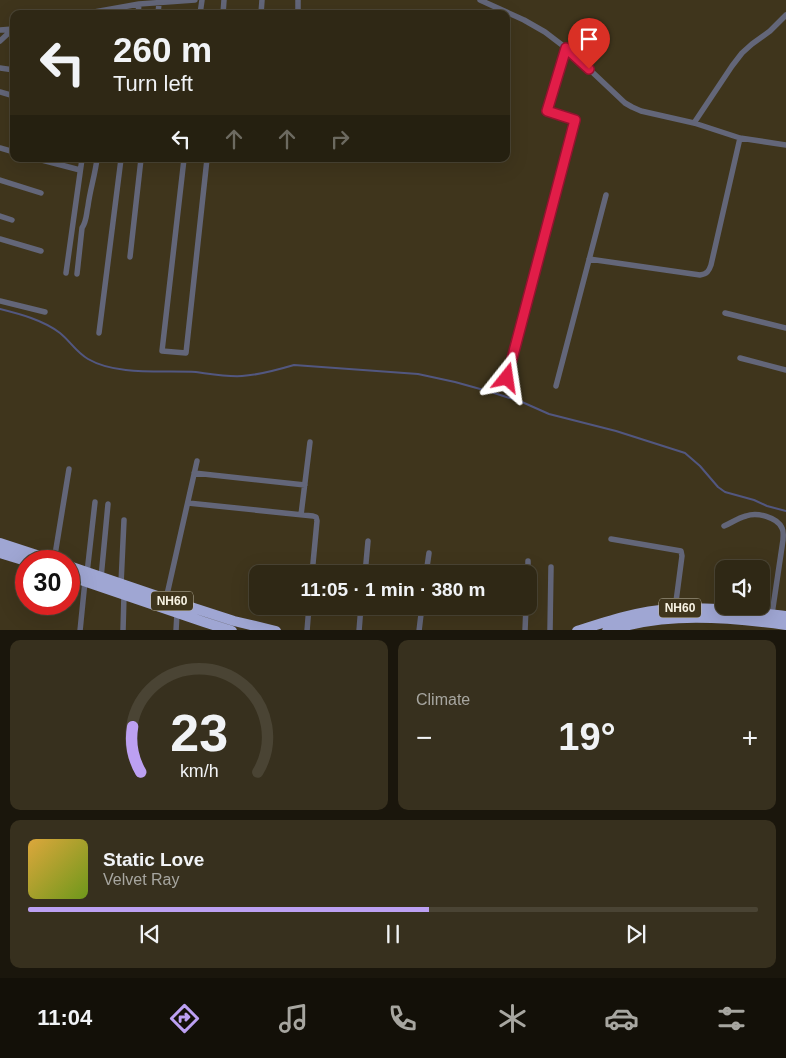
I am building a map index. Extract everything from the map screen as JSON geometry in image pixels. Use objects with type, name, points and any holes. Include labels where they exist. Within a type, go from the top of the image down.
[{"type":"highway","points":[[0,543],[21,550]]},
{"type":"highway","points":[[0,553],[15,558]]},
{"type":"highway","name":"NH60","points":[[80,573],[124,595],[177,613],[204,626],[232,630]]},
{"type":"highway","name":"NH60","points":[[80,577],[101,578],[234,620],[276,630]]},
{"type":"highway","name":"NH60","points":[[577,630],[623,616],[675,609],[724,609],[786,616]]},
{"type":"highway","name":"NH60","points":[[606,630],[646,621],[685,617],[786,624]]},
{"type":"street","points":[[115,10],[139,4],[195,0]]},
{"type":"street","points":[[480,0],[502,10]]},
{"type":"street","points":[[158,10],[159,3]]},
{"type":"street","points":[[138,10],[139,4]]},
{"type":"street","points":[[510,14],[546,32],[625,103],[632,107],[740,138],[786,145]]},
{"type":"street","points":[[694,124],[742,53],[770,31],[786,15]]},
{"type":"street","points":[[0,41],[10,32]]},
{"type":"street","points":[[507,378],[575,120],[547,111],[566,48]]},
{"type":"street","points":[[589,260],[700,275],[709,271],[740,138]]},
{"type":"street","points":[[49,162],[80,170]]},
{"type":"street","points":[[66,273],[81,162]]},
{"type":"street","points":[[76,274],[82,228],[86,222],[96,162]]},
{"type":"street","points":[[99,333],[122,162]]},
{"type":"street","points":[[130,257],[141,162]]},
{"type":"street","points":[[184,162],[162,351],[186,353],[207,162]]},
{"type":"street","points":[[0,180],[41,193]]},
{"type":"street","points":[[556,386],[606,195]]},
{"type":"street","points":[[0,216],[12,220]]},
{"type":"street","points":[[0,239],[41,250]]},
{"type":"street","points":[[0,301],[45,312]]},
{"type":"street","points":[[725,313],[786,328]]},
{"type":"street","points":[[740,358],[786,370]]},
{"type":"street","points":[[301,515],[310,442]]},
{"type":"street","points":[[166,599],[197,462]]},
{"type":"street","points":[[56,550],[69,468]]},
{"type":"street","points":[[194,473],[305,485]]},
{"type":"street","points":[[80,630],[95,502]]},
{"type":"street","points":[[188,503],[316,517],[313,565]]},
{"type":"street","points":[[101,578],[108,504]]},
{"type":"street","points":[[724,526],[754,514],[778,522],[781,527],[783,540],[772,614]]},
{"type":"street","points":[[121,584],[124,520]]},
{"type":"street","points":[[611,540],[681,551],[682,556],[675,609]]},
{"type":"street","points":[[366,565],[368,541]]},
{"type":"street","points":[[427,565],[429,553]]},
{"type":"street","points":[[550,630],[551,566]]},
{"type":"street","points":[[123,630],[124,595]]},
{"type":"street","points":[[176,630],[177,613]]},
{"type":"street","points":[[307,630],[308,615]]},
{"type":"street","points":[[359,630],[360,615]]},
{"type":"street","points":[[419,630],[421,615]]},
{"type":"street","points":[[525,630],[526,615]]},
{"type":"waterway","points":[[0,309],[46,324],[60,333],[88,359],[112,368],[236,376],[262,373],[294,365],[418,374],[455,382],[522,402],[549,414],[616,431],[685,453],[725,492],[786,511]]},
{"type":"route","points":[[507,378],[575,120],[547,111],[566,48],[589,69]]}]
